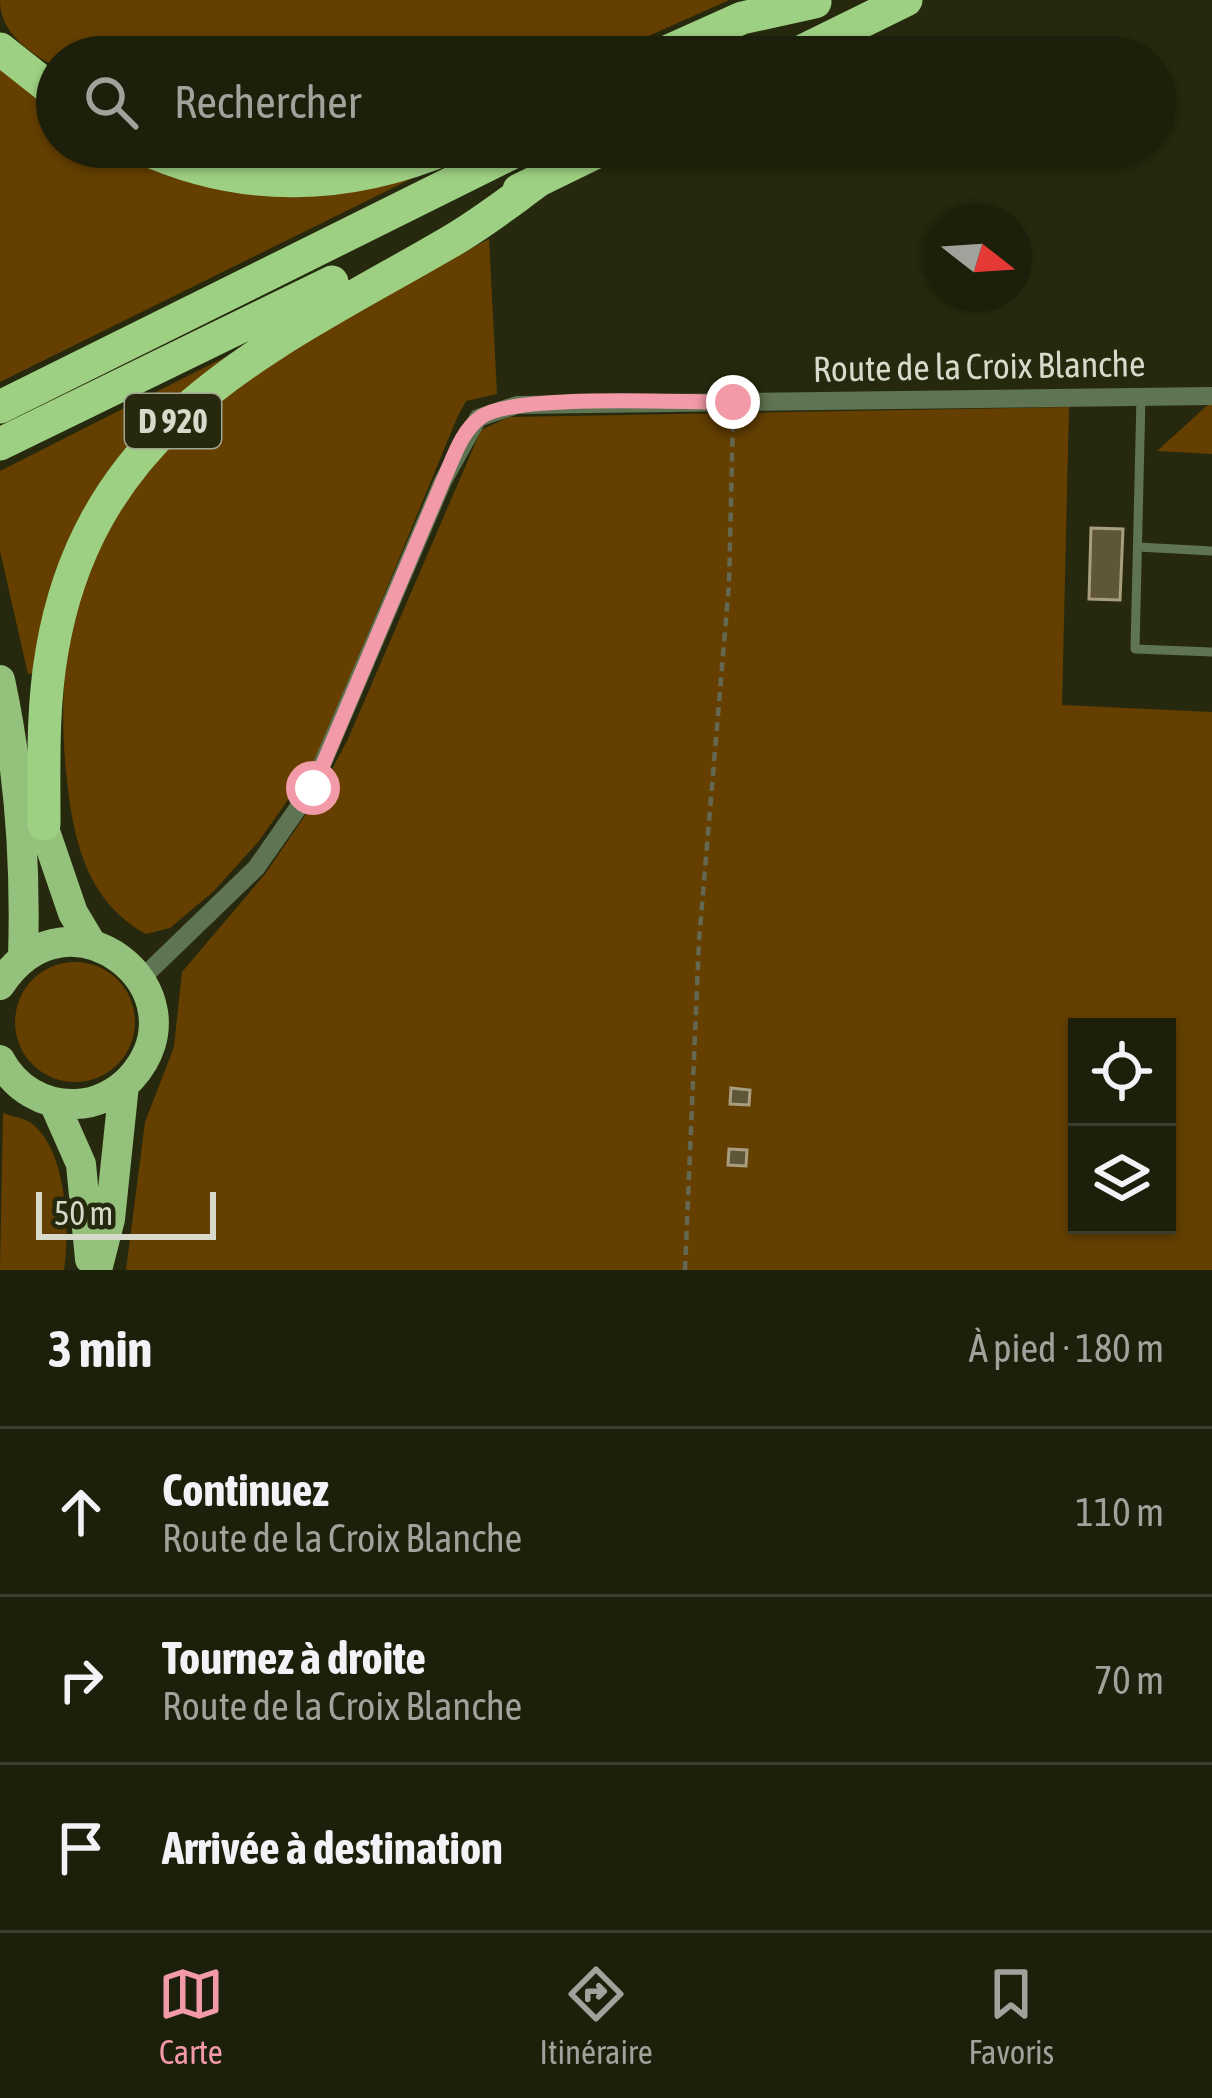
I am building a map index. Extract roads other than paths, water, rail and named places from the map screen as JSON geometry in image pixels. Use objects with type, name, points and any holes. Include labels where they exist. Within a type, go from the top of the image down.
[{"type":"highway","points":[[833,36],[906,0]]},
{"type":"highway","points":[[702,36],[742,18],[817,1]]},
{"type":"highway","points":[[747,36],[817,1]]},
{"type":"highway","points":[[0,49],[36,77]]},
{"type":"highway","points":[[201,168],[221,175],[292,183],[390,168]]},
{"type":"highway","name":"D 920","points":[[0,406],[482,168]]},
{"type":"highway","name":"D 920","points":[[0,444],[564,168]]},
{"type":"highway","name":"D 920","points":[[44,824],[45,716],[52,650],[70,578],[123,478],[158,435],[228,371],[320,312],[452,242],[538,181]]},
{"type":"main road","points":[[0,680],[18,764],[26,882],[23,957]]},
{"type":"main road","points":[[18,764],[44,824],[73,913],[92,944]]},
{"type":"main road","points":[[0,985],[23,957],[68,941],[92,944],[110,951],[141,979],[154,1023],[140,1068],[103,1099],[54,1103],[6,1078]]},
{"type":"main road","points":[[94,1270],[110,1219],[124,1085]]},
{"type":"main road","points":[[54,1103],[81,1164],[94,1270]]},
{"type":"street","name":"Route de la Croix Blanche","points":[[141,979],[256,868],[313,788],[443,481],[463,437],[478,418],[517,404],[1212,396]]},
{"type":"lane","points":[[1141,397],[1135,649],[1212,652]]},
{"type":"lane","points":[[1138,548],[1212,551]]}]
